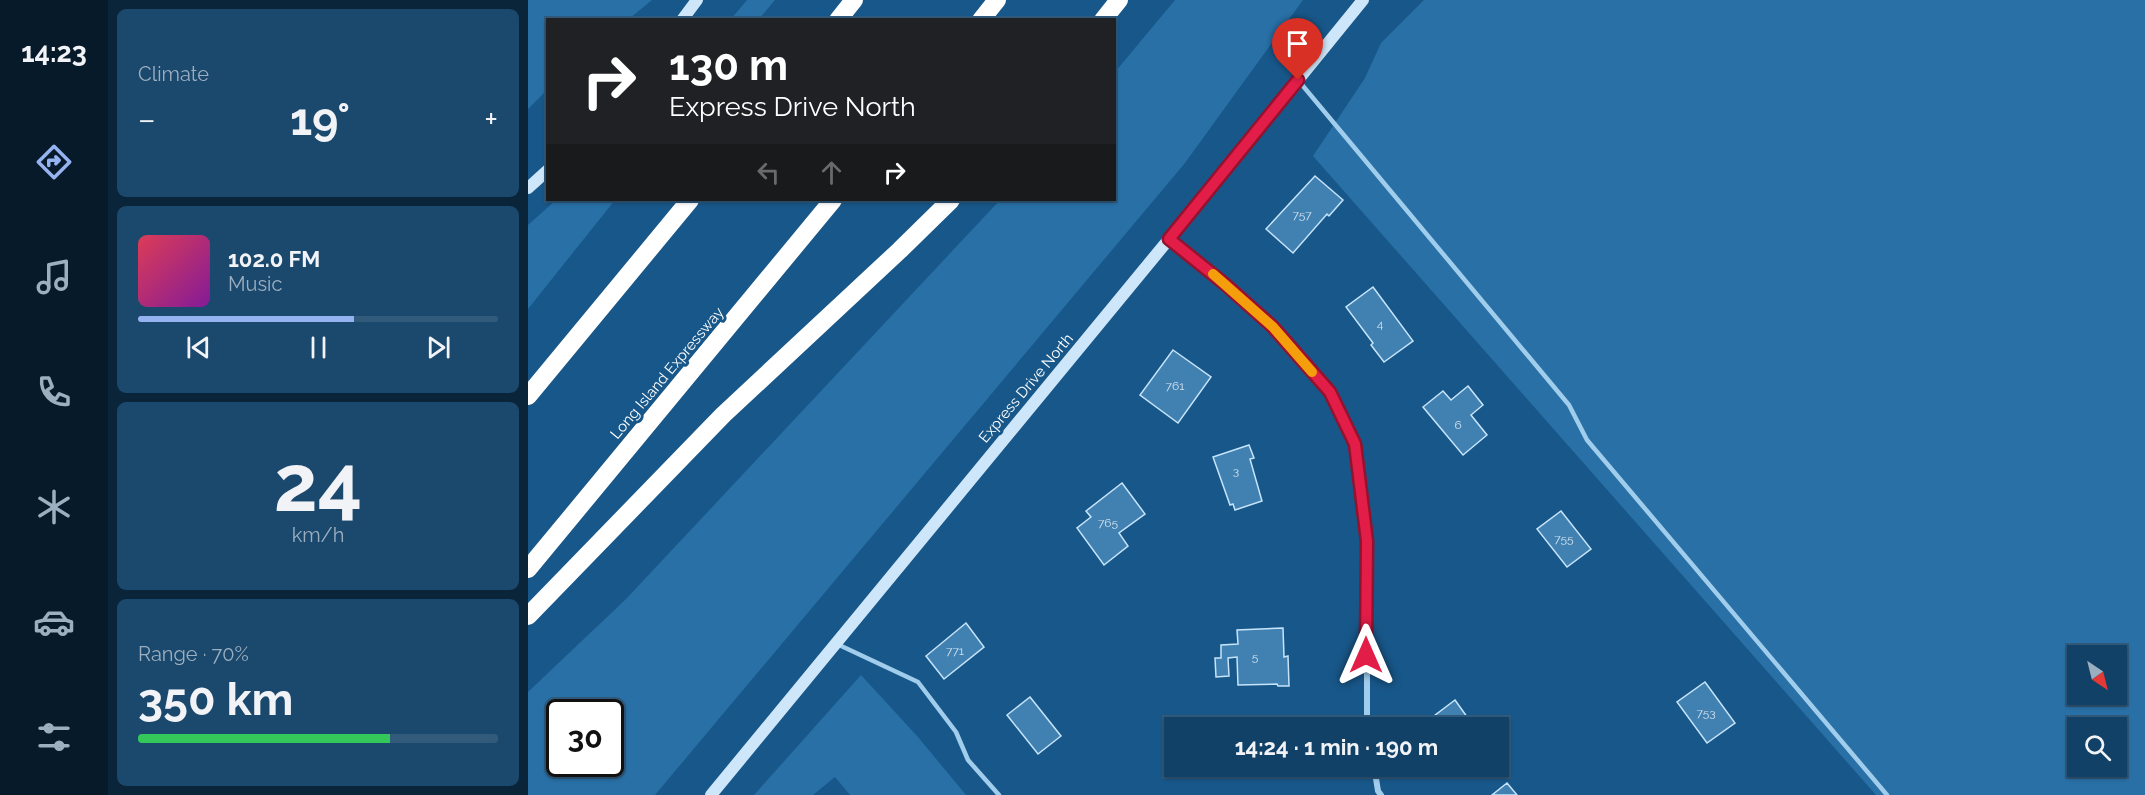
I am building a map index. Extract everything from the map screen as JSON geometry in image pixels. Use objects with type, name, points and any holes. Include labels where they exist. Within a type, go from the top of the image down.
[{"type":"highway","points":[[839,18],[854,0]]},
{"type":"highway","points":[[983,18],[997,0]]},
{"type":"highway","points":[[1105,18],[1119,0]]},
{"type":"highway","points":[[528,396],[689,201]]},
{"type":"highway","name":"Long Island Expressway","points":[[528,569],[832,201]]},
{"type":"highway","points":[[528,616],[723,415],[950,201]]},
{"type":"main road","points":[[684,18],[697,0]]},
{"type":"main road","name":"Express Drive North","points":[[711,795],[1363,0]]},
{"type":"main road","points":[[528,188],[546,172]]},
{"type":"street","points":[[1169,239],[1273,327],[1330,392],[1355,444],[1367,541],[1367,717]]},
{"type":"street","points":[[1376,777],[1381,795]]},
{"type":"lane","points":[[1298,80],[1569,405],[1587,440],[1887,795]]},
{"type":"lane","points":[[835,643],[918,682],[956,732],[968,760],[999,795]]},
{"type":"shaded area","points":[[528,0],[652,0],[630,18],[546,18],[546,91],[528,109]]},
{"type":"shaded area","points":[[747,0],[775,0],[760,18],[732,18]]},
{"type":"shaded area","points":[[1175,0],[1303,0],[1185,163],[655,795],[528,795],[528,692],[626,599],[999,201],[1116,201],[1116,71]]},
{"type":"shaded area","points":[[1424,0],[2145,0],[2145,795],[1876,795],[1313,156],[1365,78],[1381,43]]},
{"type":"shaded area","points":[[555,201],[614,201],[528,309],[528,225]]},
{"type":"shaded area","points":[[861,675],[918,737],[966,795],[850,795],[835,777],[813,795],[754,795]]},
{"type":"building","points":[[1315,176],[1343,200],[1329,216],[1327,214],[1293,253],[1266,229]]},
{"type":"building","points":[[1373,287],[1413,341],[1384,362],[1346,307]]},
{"type":"building","points":[[1173,350],[1211,377],[1178,423],[1140,395]]},
{"type":"building","points":[[1468,386],[1483,405],[1471,415],[1487,435],[1463,455],[1423,407],[1443,391],[1451,400]]},
{"type":"building","points":[[1249,445],[1254,458],[1250,459],[1262,501],[1235,510],[1233,504],[1230,505],[1213,457]]},
{"type":"building","points":[[1122,483],[1145,514],[1119,533],[1128,546],[1104,565],[1077,528],[1091,517],[1086,511]]},
{"type":"building","points":[[1561,511],[1591,549],[1567,567],[1537,529]]},
{"type":"building","points":[[966,623],[984,647],[944,679],[926,656]]},
{"type":"building","points":[[1283,628],[1284,657],[1288,656],[1289,686],[1238,685],[1237,657],[1228,658],[1229,676],[1216,677],[1215,658],[1221,658],[1221,645],[1238,644],[1237,630]]},
{"type":"building","points":[[1705,682],[1735,723],[1707,743],[1677,702]]},
{"type":"building","points":[[1030,697],[1061,736],[1038,754],[1007,715]]},
{"type":"building","points":[[1455,700],[1467,717],[1433,717]]},
{"type":"building","points":[[1507,783],[1517,795],[1492,795]]},
{"type":"slow traffic","points":[[1213,274],[1273,327],[1312,372]]},
{"type":"route","points":[[1298,80],[1169,239],[1273,327],[1330,392],[1355,444],[1367,541],[1366,655]]}]
